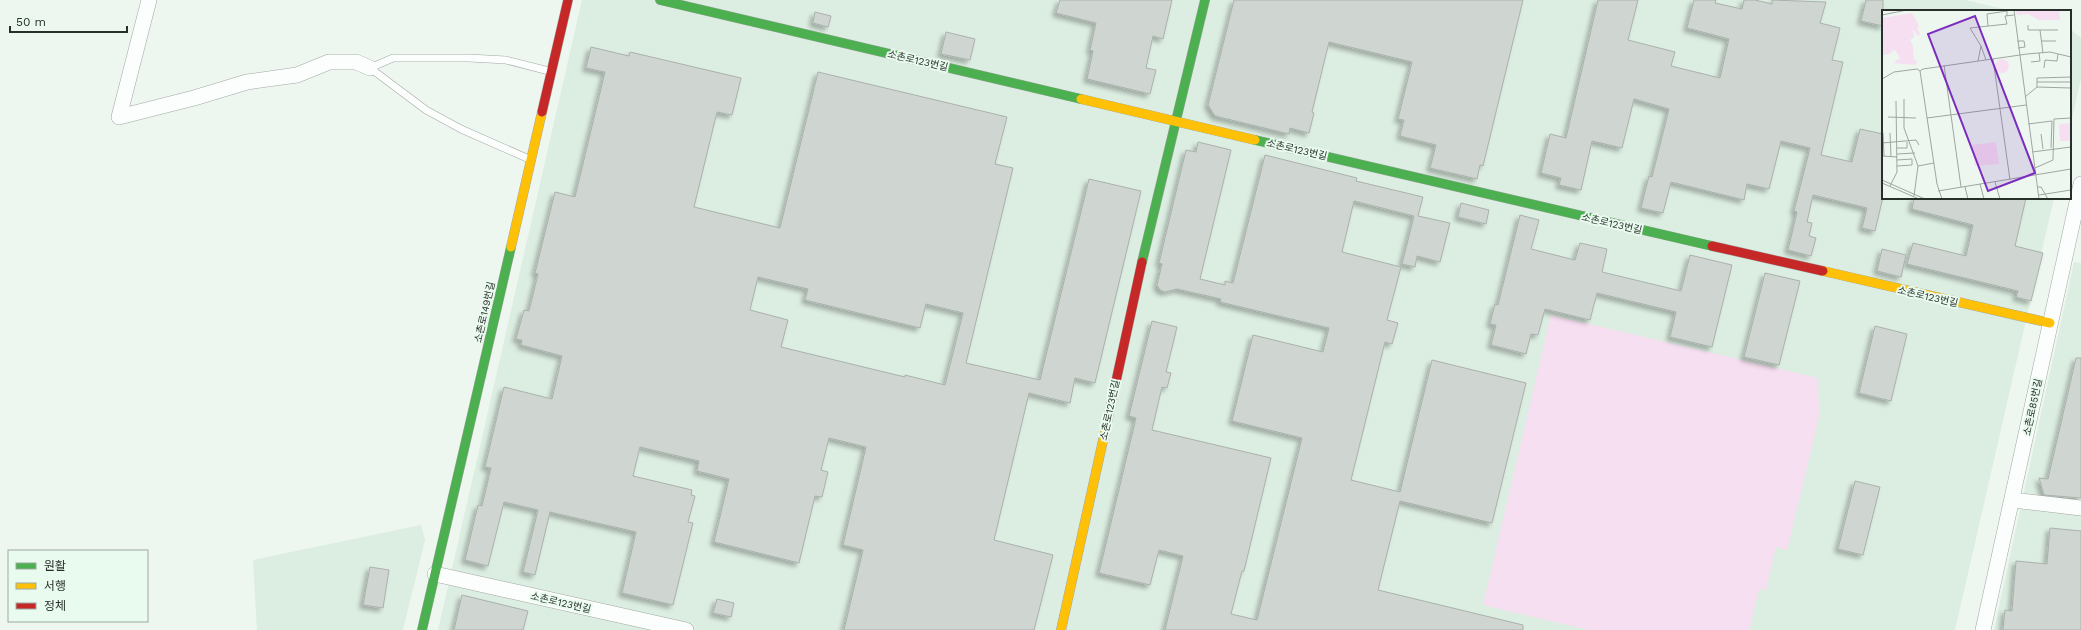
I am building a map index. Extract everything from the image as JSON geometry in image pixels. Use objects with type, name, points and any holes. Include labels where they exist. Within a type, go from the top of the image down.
[{"type":"street","points":[[149,0],[120,117],[194,98],[247,82],[297,75],[329,62],[356,62],[370,68]]},
{"type":"street","name":"소촌로149번길","points":[[422,630],[568,0]]},
{"type":"street","name":"소촌로123번길","points":[[660,0],[1810,269],[2050,323]]},
{"type":"street","name":"소촌로123번길","points":[[1061,630],[1144,250],[1205,0]]},
{"type":"street","name":"소촌로85번길","points":[[1983,630],[2081,184]]},
{"type":"street","points":[[2012,500],[2081,508]]},
{"type":"street","name":"소촌로123번길","points":[[435,574],[686,630]]},
{"type":"lane","points":[[531,160],[461,129],[426,110],[370,68],[393,58],[469,58],[506,60],[551,71]]},
{"type":"shaded area","points":[[582,0],[1965,0],[2008,10],[1882,10],[1882,199],[2054,199],[1955,630],[438,630]]},
{"type":"shaded area","points":[[2071,30],[2081,38],[2081,79],[2071,123]]},
{"type":"shaded area","points":[[2074,262],[2081,263],[2081,630],[1994,630]]},
{"type":"shaded area","points":[[1551,315],[1818,378],[1819,417],[1787,550],[1776,547],[1766,590],[1759,589],[1749,630],[1589,630],[1483,605]]},
{"type":"shaded area","points":[[421,525],[425,540],[403,630],[257,630],[253,560]]},
{"type":"building","points":[[1060,0],[1172,0],[1163,39],[1153,36],[1146,68],[1156,70],[1150,94],[1087,79],[1093,51],[1090,50],[1096,23],[1056,13]]},
{"type":"building","points":[[1234,0],[1523,0],[1483,166],[1480,165],[1477,179],[1430,168],[1436,145],[1400,136],[1404,120],[1398,119],[1412,62],[1329,42],[1312,112],[1314,113],[1309,133],[1290,128],[1289,134],[1215,116],[1208,105]]},
{"type":"building","points":[[1598,0],[1638,0],[1628,40],[1675,52],[1671,66],[1720,78],[1729,39],[1687,28],[1694,0],[1716,0],[1715,3],[1742,9],[1744,0],[1755,0],[1772,4],[1772,0],[1826,2],[1820,23],[1840,28],[1832,60],[1843,62],[1821,155],[1852,162],[1860,129],[1882,134],[1883,199],[1875,231],[1862,228],[1867,208],[1813,195],[1807,222],[1812,223],[1809,236],[1816,238],[1811,256],[1788,250],[1797,212],[1794,211],[1810,148],[1781,141],[1769,189],[1747,184],[1744,200],[1671,182],[1663,213],[1641,208],[1649,176],[1652,177],[1669,109],[1634,99],[1622,148],[1592,141],[1581,190],[1559,185],[1561,178],[1541,173],[1550,134],[1566,138]]},
{"type":"building","points":[[1866,0],[1883,0],[1882,26],[1861,21]]},
{"type":"building","points":[[815,12],[831,16],[828,27],[813,23]]},
{"type":"building","points":[[946,32],[975,39],[970,60],[941,54]]},
{"type":"building","points":[[591,47],[629,56],[630,52],[741,78],[732,115],[717,112],[694,207],[780,228],[818,72],[1007,117],[995,164],[1013,168],[966,363],[1040,380],[1089,179],[1141,191],[1095,383],[1075,378],[1070,403],[1029,393],[994,540],[1053,555],[1034,630],[844,630],[863,550],[843,545],[866,447],[829,438],[821,470],[828,472],[822,497],[815,496],[799,563],[714,542],[729,479],[697,471],[699,461],[640,447],[633,476],[692,490],[691,495],[695,496],[688,522],[693,523],[673,605],[622,593],[636,532],[550,512],[535,575],[523,572],[538,510],[504,502],[488,566],[465,560],[478,505],[482,506],[491,468],[485,467],[504,387],[552,399],[562,356],[521,345],[522,340],[516,339],[524,310],[529,311],[538,274],[535,273],[555,192],[575,197],[605,72],[586,68]],"holes":[[[758,277],[808,289],[805,300],[920,328],[926,304],[963,313],[945,385],[905,375],[905,377],[781,347],[788,320],[750,310]]]},
{"type":"building","points":[[1198,142],[1231,150],[1200,279],[1225,285],[1225,281],[1233,283],[1265,155],[1357,178],[1356,181],[1423,197],[1418,216],[1450,223],[1440,262],[1417,256],[1415,267],[1402,264],[1414,216],[1354,201],[1342,252],[1401,267],[1387,320],[1398,323],[1392,344],[1385,342],[1351,480],[1400,492],[1432,360],[1526,383],[1492,523],[1400,501],[1378,590],[1523,625],[1523,630],[1165,630],[1183,556],[1159,550],[1150,585],[1099,573],[1136,418],[1129,416],[1152,321],[1177,327],[1166,372],[1171,373],[1167,388],[1162,387],[1152,430],[1271,458],[1244,571],[1242,571],[1231,614],[1257,620],[1302,438],[1232,421],[1253,335],[1323,352],[1329,328],[1220,302],[1221,299],[1177,289],[1165,292],[1160,290],[1157,285],[1162,264],[1159,263],[1186,150],[1196,152]]},
{"type":"building","points":[[1914,199],[2026,199],[2015,246],[2043,253],[2031,301],[2016,297],[2018,291],[1907,264],[1913,243],[1966,256],[1973,225],[1912,209]]},
{"type":"building","points":[[1461,203],[1489,210],[1486,224],[1458,217]]},
{"type":"building","points":[[1520,215],[1539,220],[1531,249],[1575,260],[1580,243],[1607,249],[1602,272],[1681,291],[1690,255],[1732,265],[1712,347],[1670,337],[1676,312],[1597,293],[1590,320],[1545,309],[1538,335],[1531,334],[1526,354],[1491,345],[1496,325],[1490,324],[1495,304],[1498,305]]},
{"type":"building","points":[[1882,249],[1906,255],[1901,277],[1877,271]]},
{"type":"building","points":[[1765,273],[1800,281],[1779,365],[1744,357]]},
{"type":"building","points":[[1875,326],[1907,334],[1891,401],[1859,393]]},
{"type":"building","points":[[2076,358],[2081,358],[2081,498],[2044,495],[2039,478],[2048,479]]},
{"type":"building","points":[[1855,481],[1880,487],[1863,555],[1838,549]]},
{"type":"building","points":[[2050,528],[2081,531],[2081,630],[2003,630],[2005,610],[2012,611],[2016,561],[2047,564]]},
{"type":"building","points":[[370,567],[389,570],[383,608],[363,605]]},
{"type":"building","points":[[462,595],[528,611],[523,630],[454,630]]},
{"type":"building","points":[[717,599],[734,603],[731,617],[713,613]]},
{"type":"traffic: fast","points":[[660,0],[1081,99]]},
{"type":"traffic: fast","points":[[1142,262],[1205,0]]},
{"type":"traffic: fast","points":[[1255,140],[1712,246]]},
{"type":"traffic: fast","points":[[422,630],[511,247]]},
{"type":"traffic: slow","points":[[1081,99],[1255,140]]},
{"type":"traffic: slow","points":[[511,247],[542,112]]},
{"type":"traffic: slow","points":[[1823,271],[2050,323]]},
{"type":"traffic: slow","points":[[1061,630],[1108,418]]},
{"type":"traffic: jam","points":[[542,112],[568,0]]},
{"type":"traffic: jam","points":[[1712,246],[1823,271]]},
{"type":"traffic: jam","points":[[1108,418],[1142,262]]}]
